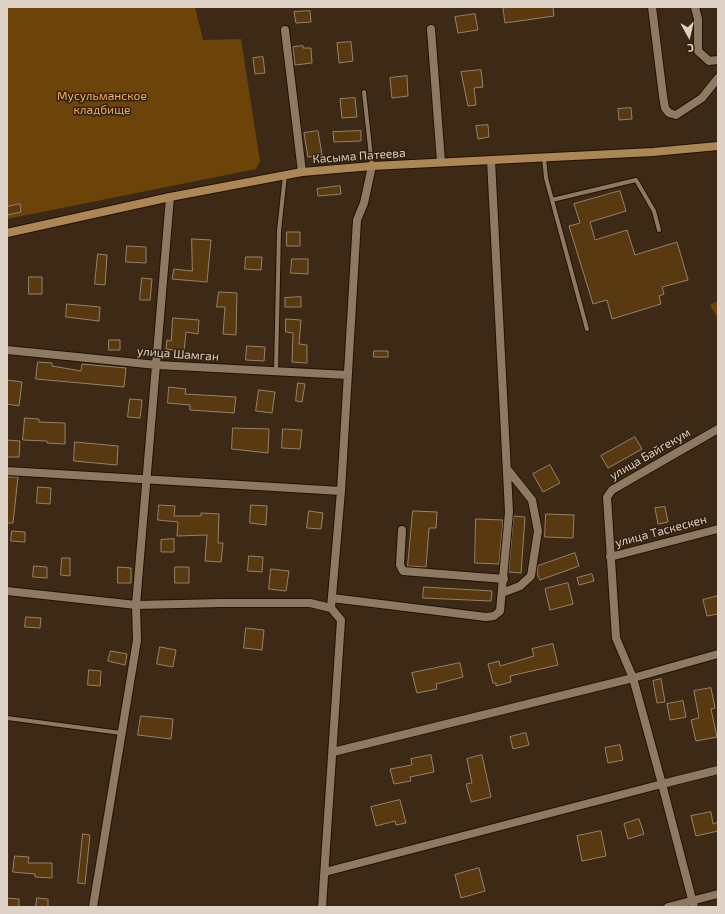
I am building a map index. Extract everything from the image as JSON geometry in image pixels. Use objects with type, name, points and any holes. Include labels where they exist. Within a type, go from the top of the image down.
[{"type":"main road","name":"Касыма Патеева","points":[[7,233],[170,197],[302,172],[441,162],[653,152],[718,146]]},
{"type":"street","points":[[652,7],[663,96],[665,108],[669,114],[676,115],[702,98],[718,78]]},
{"type":"street","points":[[695,7],[698,19],[698,51],[709,61],[718,60]]},
{"type":"street","points":[[431,29],[441,162]]},
{"type":"street","points":[[285,30],[302,172]]},
{"type":"street","points":[[332,598],[486,617],[494,616],[500,611],[510,512],[491,160]]},
{"type":"street","points":[[331,608],[341,491],[357,220],[364,203],[372,166]]},
{"type":"street","points":[[93,907],[137,640],[136,605],[170,197]]},
{"type":"street","name":"улица Шамган","points":[[7,350],[157,365],[348,375]]},
{"type":"street","name":"улица Байгекум","points":[[694,904],[634,678],[616,638],[607,497],[612,490],[718,429]]},
{"type":"street","points":[[502,593],[520,586],[531,576],[538,531],[532,500],[508,470]]},
{"type":"street","points":[[7,471],[341,491]]},
{"type":"street","name":"улица Таскескен","points":[[610,557],[718,528]]},
{"type":"street","points":[[402,530],[400,565],[403,571],[504,579]]},
{"type":"street","points":[[7,591],[136,605],[310,603],[331,608],[341,620],[322,907]]},
{"type":"street","points":[[332,752],[634,678],[718,654]]},
{"type":"street","points":[[325,872],[718,770]]},
{"type":"street","points":[[668,907],[694,904],[718,894]]},
{"type":"lane","points":[[364,92],[372,166]]},
{"type":"lane","points":[[544,157],[546,178],[587,330]]},
{"type":"lane","points":[[276,371],[279,231],[285,175]]},
{"type":"lane","points":[[552,200],[636,180],[654,211],[659,230]]},
{"type":"lane","points":[[7,718],[121,733]]},
{"type":"green space","name":"Мусульманское кладбище","points":[[7,7],[195,7],[203,40],[241,39],[260,161],[256,169],[7,219]]},
{"type":"green space","points":[[718,301],[718,319],[710,305]]},
{"type":"building","points":[[553,7],[554,16],[505,23],[503,8]]},
{"type":"building","points":[[310,11],[311,22],[296,23],[294,12]]},
{"type":"building","points":[[475,14],[478,30],[458,33],[455,17]]},
{"type":"building","points":[[351,42],[353,61],[339,63],[337,43]]},
{"type":"building","points":[[303,46],[303,48],[311,48],[312,63],[295,65],[293,47]]},
{"type":"building","points":[[263,57],[265,73],[255,74],[253,58]]},
{"type":"building","points":[[481,70],[483,87],[474,88],[476,105],[468,106],[461,72]]},
{"type":"building","points":[[407,76],[408,96],[392,98],[390,78]]},
{"type":"building","points":[[355,98],[357,117],[342,118],[340,99]]},
{"type":"building","points":[[631,108],[632,119],[619,120],[618,109]]},
{"type":"building","points":[[488,125],[489,137],[478,139],[476,126]]},
{"type":"building","points":[[318,131],[322,155],[308,157],[304,133]]},
{"type":"building","points":[[361,131],[361,141],[334,142],[333,132]]},
{"type":"building","points":[[340,186],[341,194],[318,196],[317,189]]},
{"type":"building","points":[[620,191],[626,211],[590,222],[595,240],[627,230],[635,255],[677,242],[688,280],[662,287],[664,294],[659,296],[661,304],[612,319],[607,300],[593,304],[569,226],[580,223],[574,204]]},
{"type":"building","points":[[20,204],[21,212],[7,215],[7,207]]},
{"type":"building","points":[[287,232],[300,232],[300,246],[287,246]]},
{"type":"building","points":[[192,239],[211,240],[207,282],[172,279],[174,269],[192,271]]},
{"type":"building","points":[[127,246],[146,247],[146,263],[126,262]]},
{"type":"building","points":[[98,254],[107,255],[105,285],[95,284]]},
{"type":"building","points":[[246,257],[262,257],[261,270],[245,269]]},
{"type":"building","points":[[292,259],[308,259],[308,274],[291,273]]},
{"type":"building","points":[[29,277],[42,277],[42,294],[29,294]]},
{"type":"building","points":[[142,278],[152,279],[150,300],[140,300]]},
{"type":"building","points":[[219,292],[237,293],[236,335],[223,334],[225,307],[217,307]]},
{"type":"building","points":[[301,297],[301,307],[285,307],[285,298]]},
{"type":"building","points":[[67,304],[100,307],[99,321],[66,317]]},
{"type":"building","points":[[173,318],[199,320],[198,334],[186,332],[184,351],[166,349],[167,340],[171,341]]},
{"type":"building","points":[[286,319],[301,320],[299,344],[307,345],[307,363],[292,362],[293,333],[286,332]]},
{"type":"building","points":[[109,340],[120,340],[120,350],[109,350]]},
{"type":"building","points":[[247,346],[265,347],[264,361],[246,360]]},
{"type":"building","points":[[374,351],[388,351],[388,357],[374,357]]},
{"type":"building","points":[[38,362],[52,363],[52,366],[81,371],[82,364],[126,368],[124,387],[36,379]]},
{"type":"building","points":[[7,380],[22,382],[19,406],[7,404]]},
{"type":"building","points":[[298,383],[305,384],[302,402],[296,401]]},
{"type":"building","points":[[169,387],[186,389],[185,394],[236,397],[234,413],[190,410],[190,405],[168,403]]},
{"type":"building","points":[[259,390],[275,392],[272,413],[256,411]]},
{"type":"building","points":[[130,399],[142,400],[140,418],[128,417]]},
{"type":"building","points":[[25,418],[39,419],[39,422],[65,423],[65,444],[47,443],[47,441],[23,440]]},
{"type":"building","points":[[233,428],[269,429],[268,453],[232,449]]},
{"type":"building","points":[[283,429],[302,430],[300,449],[282,448]]},
{"type":"building","points":[[635,437],[642,449],[608,468],[601,456]]},
{"type":"building","points":[[7,440],[20,441],[19,457],[7,457]]},
{"type":"building","points":[[75,442],[118,446],[117,465],[74,461]]},
{"type":"building","points":[[550,465],[560,483],[543,492],[533,474]]},
{"type":"building","points":[[7,477],[18,477],[13,523],[7,523]]},
{"type":"building","points":[[38,487],[51,488],[50,504],[37,503]]},
{"type":"building","points":[[159,505],[175,506],[174,516],[201,516],[201,513],[219,514],[218,543],[223,543],[221,562],[205,561],[207,535],[177,536],[178,522],[158,520]]},
{"type":"building","points":[[251,505],[267,506],[266,525],[250,523]]},
{"type":"building","points":[[665,507],[668,522],[658,524],[655,508]]},
{"type":"building","points":[[309,511],[323,513],[321,529],[307,528]]},
{"type":"building","points":[[413,511],[437,512],[436,528],[429,528],[426,567],[408,566]]},
{"type":"building","points":[[546,514],[574,515],[573,538],[545,537]]},
{"type":"building","points":[[514,516],[525,517],[521,573],[509,572]]},
{"type":"building","points":[[476,519],[503,520],[499,564],[475,563]]},
{"type":"building","points":[[12,531],[25,532],[25,542],[11,541]]},
{"type":"building","points":[[174,539],[174,552],[161,552],[161,540]]},
{"type":"building","points":[[575,553],[579,566],[540,580],[537,573],[538,566]]},
{"type":"building","points":[[249,556],[263,557],[262,572],[248,571]]},
{"type":"building","points":[[62,558],[70,558],[70,576],[61,575]]},
{"type":"building","points":[[34,566],[47,567],[47,578],[33,577]]},
{"type":"building","points":[[118,567],[131,568],[131,583],[118,583]]},
{"type":"building","points":[[175,567],[189,567],[189,583],[175,583]]},
{"type":"building","points":[[271,569],[289,571],[286,591],[269,589]]},
{"type":"building","points":[[592,574],[594,581],[579,585],[577,578]]},
{"type":"building","points":[[568,583],[573,604],[550,610],[545,589]]},
{"type":"building","points":[[424,587],[492,591],[491,601],[423,598]]},
{"type":"building","points":[[718,596],[718,614],[707,616],[703,600]]},
{"type":"building","points":[[26,617],[41,618],[40,628],[25,627]]},
{"type":"building","points":[[246,628],[264,630],[262,650],[244,648]]},
{"type":"building","points":[[553,644],[558,665],[510,676],[511,682],[496,686],[496,683],[493,683],[488,664],[499,661],[500,666],[534,656],[532,649]]},
{"type":"building","points":[[160,647],[176,650],[173,667],[157,664]]},
{"type":"building","points":[[111,651],[127,654],[125,665],[108,661]]},
{"type":"building","points":[[460,663],[463,677],[436,684],[437,689],[417,693],[412,673]]},
{"type":"building","points":[[89,670],[101,671],[100,686],[88,685]]},
{"type":"building","points":[[661,679],[665,702],[657,703],[653,681]]},
{"type":"building","points":[[711,688],[715,708],[711,709],[717,737],[696,741],[691,720],[699,718],[694,691]]},
{"type":"building","points":[[683,701],[686,717],[670,720],[667,704]]},
{"type":"building","points":[[141,716],[173,719],[171,739],[138,735]]},
{"type":"building","points":[[526,733],[529,745],[513,749],[510,737]]},
{"type":"building","points":[[620,745],[623,760],[608,763],[605,748]]},
{"type":"building","points":[[431,755],[434,772],[410,777],[411,781],[394,784],[390,769],[412,765],[411,759]]},
{"type":"building","points":[[482,755],[491,797],[471,802],[466,784],[472,783],[467,759]]},
{"type":"building","points":[[400,800],[406,823],[396,825],[395,821],[376,826],[371,807]]},
{"type":"building","points":[[711,812],[713,824],[718,822],[718,831],[696,836],[691,816]]},
{"type":"building","points":[[639,819],[644,834],[628,839],[624,824]]},
{"type":"building","points":[[601,831],[606,856],[582,861],[577,836]]},
{"type":"building","points":[[83,834],[90,835],[85,884],[78,883]]},
{"type":"building","points":[[15,856],[29,857],[28,863],[52,863],[52,878],[35,877],[35,874],[13,872]]},
{"type":"building","points":[[479,868],[485,891],[461,898],[455,875]]},
{"type":"building","points":[[7,898],[19,899],[19,907],[7,907]]},
{"type":"building","points":[[37,898],[48,899],[48,907],[36,907]]}]
